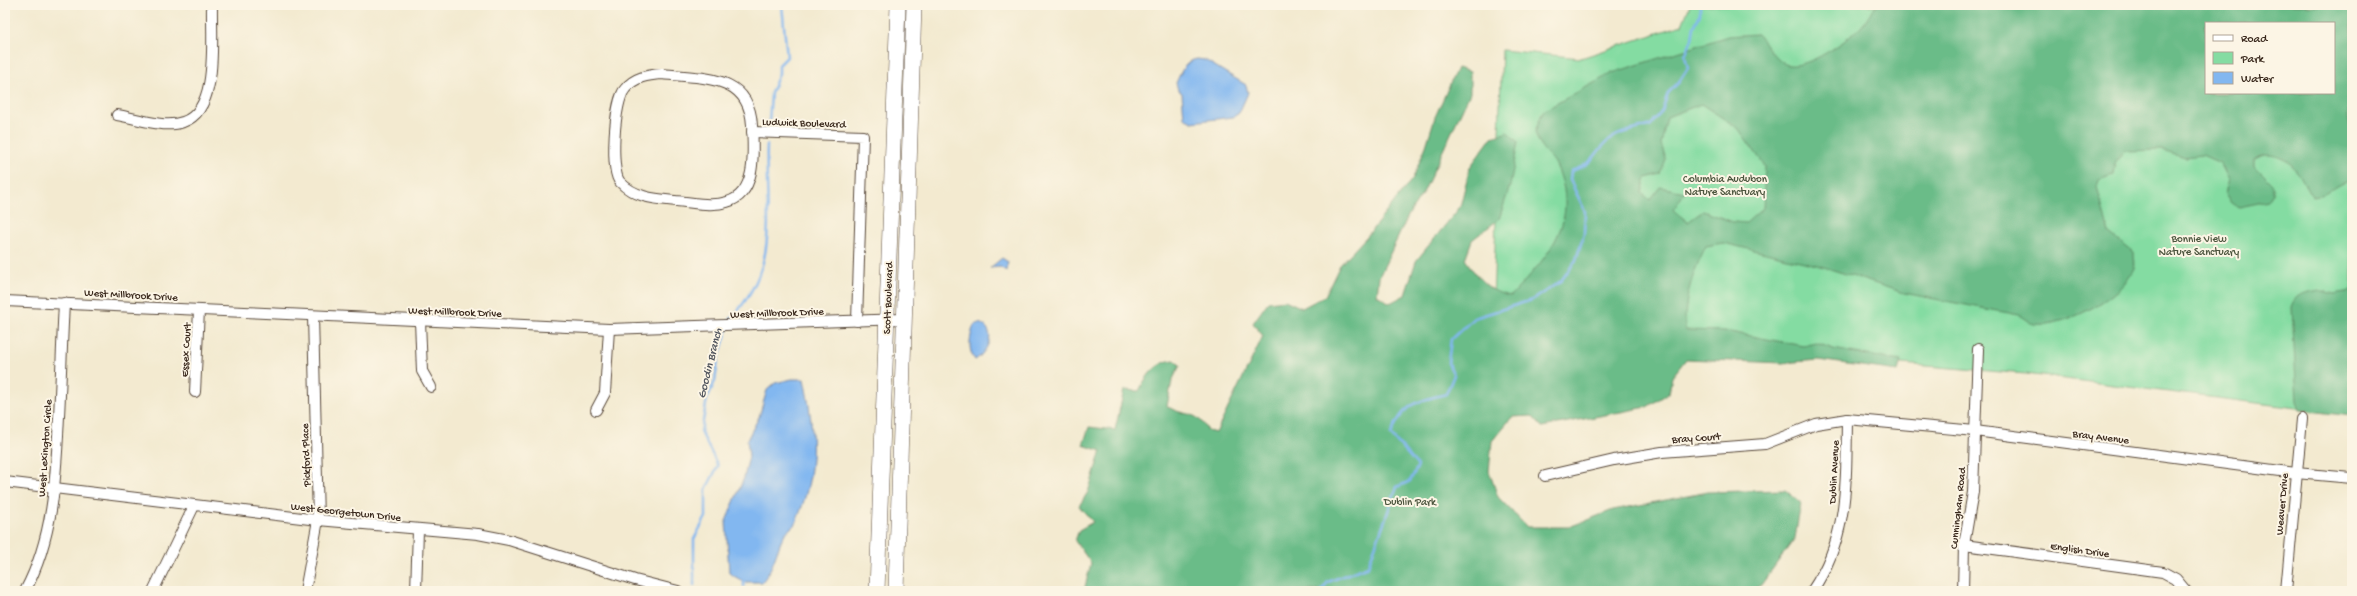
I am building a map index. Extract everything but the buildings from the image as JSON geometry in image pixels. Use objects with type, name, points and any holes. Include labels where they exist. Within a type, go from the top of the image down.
[{"type":"main road","name":"Scott Boulevard","points":[[877,591],[898,5]]},
{"type":"main road","name":"Scott Boulevard","points":[[896,591],[903,319],[914,5]]},
{"type":"street","points":[[116,115],[166,124],[183,122],[199,113],[209,89],[212,5]]},
{"type":"street","name":"Ludwick Boulevard","points":[[662,74],[729,83],[741,91],[747,100],[751,114],[752,132],[753,164],[749,179],[743,191],[727,202],[704,204],[653,199],[632,193],[619,181],[615,166],[617,106],[624,89],[646,75],[662,74]]},
{"type":"street","name":"Ludwick Boulevard","points":[[752,132],[863,136],[857,321]]},
{"type":"street","name":"West Millbrook Drive","points":[[5,301],[609,329],[734,326],[903,319]]},
{"type":"street","name":"West Lexington Circle","points":[[25,591],[35,572],[44,544],[56,488],[64,303]]},
{"type":"street","name":"Essex Court","points":[[195,392],[199,310]]},
{"type":"street","name":"Pickford Place","points":[[305,591],[318,520],[313,316]]},
{"type":"street","points":[[420,321],[422,371],[430,387]]},
{"type":"street","points":[[596,410],[605,393],[609,329]]},
{"type":"street","name":"Cunningham Road","points":[[1963,591],[1964,545],[1973,492],[1978,349]]},
{"type":"street","name":"Bray Avenue","points":[[1847,418],[1975,431],[2296,473],[2352,478]]},
{"type":"street","name":"Bray Court","points":[[1545,476],[1614,460],[1662,452],[1765,444],[1816,424],[1847,418]]},
{"type":"street","name":"Dublin Avenue","points":[[1812,591],[1824,574],[1836,544],[1846,498],[1847,418]]},
{"type":"street","name":"Weaver Drive","points":[[2286,591],[2302,419]]},
{"type":"street","name":"West Georgetown Drive","points":[[5,482],[318,520],[418,530],[478,534],[509,540],[635,580],[678,591]]},
{"type":"street","points":[[154,591],[194,506]]},
{"type":"street","points":[[416,591],[418,530]]},
{"type":"street","name":"English Drive","points":[[1964,545],[2163,572],[2176,579],[2186,591]]},
{"type":"green space","points":[[1690,5],[2352,5],[2352,415],[2026,374],[1538,335],[1257,591],[1492,331],[1502,50],[1581,58],[1682,25]]},
{"type":"green space","name":"Dublin Park","points":[[1876,5],[2352,5],[2352,108],[2348,111],[2348,119],[2352,132],[2352,181],[2342,183],[2323,194],[2313,197],[2298,172],[2288,162],[2274,156],[2260,156],[2254,160],[2254,166],[2273,185],[2273,193],[2268,201],[2239,207],[2231,203],[2225,193],[2229,180],[2220,163],[2202,155],[2185,157],[2162,150],[2125,151],[2115,162],[2113,175],[2099,180],[2097,187],[2109,233],[2134,253],[2134,269],[2128,280],[2105,300],[2076,316],[2047,324],[2034,324],[2018,315],[1904,293],[1821,266],[1723,243],[1706,246],[1690,286],[1686,307],[1685,330],[1725,331],[1803,346],[1817,343],[1833,349],[1901,361],[1898,371],[1818,360],[1783,363],[1686,359],[1672,377],[1669,393],[1647,407],[1542,427],[1532,416],[1512,417],[1492,441],[1489,471],[1498,497],[1527,527],[1569,527],[1613,510],[1708,492],[1785,490],[1801,503],[1795,538],[1761,585],[1751,591],[1084,591],[1091,563],[1075,541],[1079,530],[1093,522],[1079,506],[1088,492],[1101,451],[1083,445],[1089,427],[1115,430],[1124,390],[1139,391],[1153,370],[1163,363],[1175,360],[1180,365],[1172,381],[1167,406],[1173,410],[1194,416],[1199,419],[1208,431],[1216,433],[1263,336],[1253,323],[1268,302],[1285,300],[1302,308],[1325,296],[1340,265],[1368,235],[1413,178],[1426,146],[1435,117],[1457,68],[1470,72],[1470,93],[1423,193],[1409,214],[1379,277],[1377,295],[1390,303],[1405,295],[1416,261],[1460,207],[1470,167],[1492,137],[1508,132],[1518,142],[1510,186],[1499,219],[1472,240],[1465,259],[1479,278],[1490,288],[1511,296],[1537,267],[1548,252],[1563,221],[1565,203],[1563,185],[1555,162],[1538,141],[1535,132],[1543,111],[1612,73],[1728,36],[1757,34],[1780,61],[1789,65],[1797,65],[1817,58],[1837,46],[1862,26]],"holes":[[[1701,104],[1738,128],[1765,166],[1763,208],[1746,223],[1733,222],[1703,211],[1688,222],[1673,210],[1685,192],[1660,187],[1650,200],[1642,193],[1646,178],[1660,174],[1666,159],[1661,144],[1667,117]]]},
{"type":"green space","points":[[2319,290],[2334,294],[2352,291],[2352,416],[2300,410],[2297,401],[2292,307],[2296,299],[2302,294]]},
{"type":"water","points":[[1197,59],[1205,60],[1246,85],[1248,93],[1239,113],[1233,117],[1192,122],[1184,118],[1182,93],[1178,90],[1176,83],[1186,65]]},
{"type":"water","points":[[1002,258],[1008,262],[1006,271],[1000,267],[990,268]]},
{"type":"water","points":[[979,323],[985,326],[990,336],[984,352],[975,360],[971,352],[970,338],[974,325]]},
{"type":"water","points":[[792,379],[804,379],[808,398],[812,434],[812,451],[808,486],[796,522],[784,535],[766,577],[762,582],[744,582],[729,573],[726,521],[744,478],[749,456],[747,440],[759,417],[767,390],[775,383]]},
{"type":"waterway","name":"Goodin Branch","points":[[769,123],[771,93],[779,74],[779,65],[787,57],[782,5]]},
{"type":"waterway","points":[[1321,591],[1328,582],[1368,566],[1397,487],[1410,481],[1418,466],[1391,435],[1400,416],[1406,410],[1419,402],[1446,394],[1454,375],[1448,363],[1451,339],[1474,318],[1532,300],[1561,281],[1576,260],[1584,234],[1585,211],[1570,180],[1571,171],[1586,164],[1606,143],[1617,135],[1651,125],[1662,111],[1668,93],[1679,82],[1688,68],[1685,56],[1692,39],[1694,27],[1700,14],[1700,5]]},
{"type":"waterway","name":"Goodin Branch","points":[[729,321],[746,300],[757,279],[764,258],[768,216],[767,145]]},
{"type":"waterway","name":"Goodin Branch","points":[[694,585],[694,539],[706,517],[706,489],[718,466],[701,432],[707,399],[715,381],[718,359],[728,328]]},
{"type":"park label","name":"Columbia Audubon Nature Sanctuary","points":[[1725,184]]},
{"type":"park label","name":"Bonnie View Nature Sanctuary","points":[[2199,244]]}]
